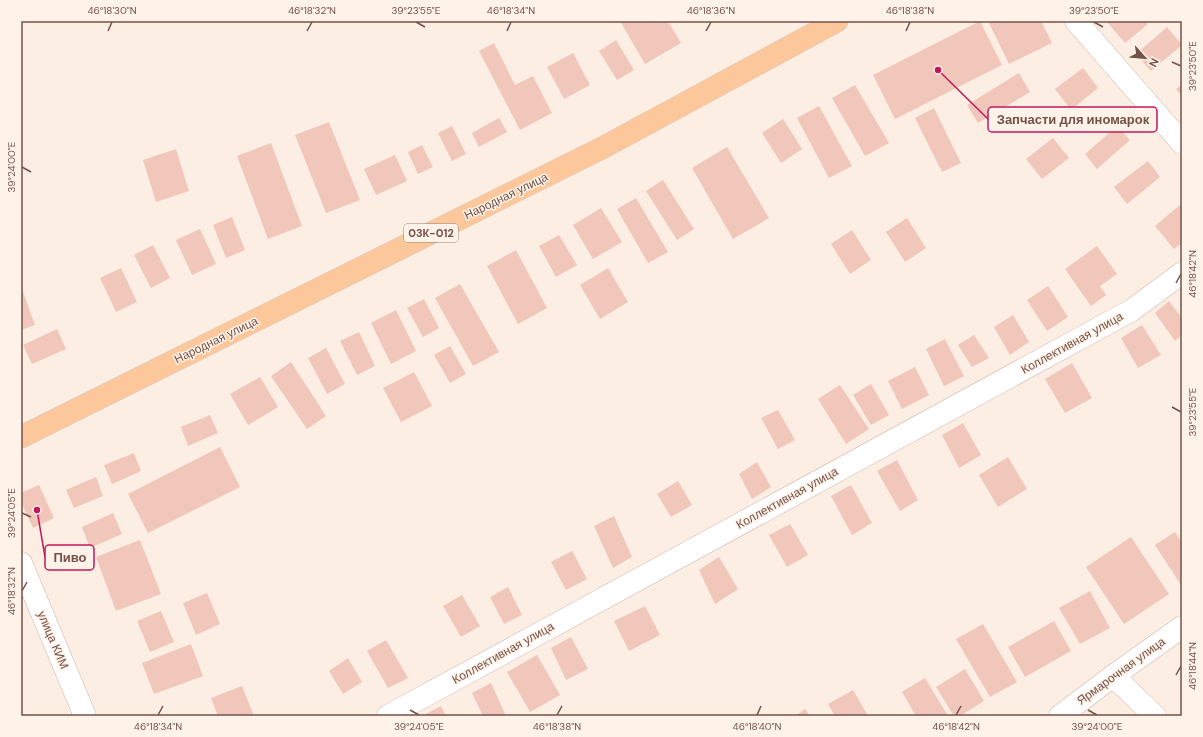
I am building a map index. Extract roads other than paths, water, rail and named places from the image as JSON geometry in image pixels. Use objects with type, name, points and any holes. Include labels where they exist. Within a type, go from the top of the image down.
[{"type":"main road","name":"Народная улица","points":[[21,437],[604,147],[837,21]]},
{"type":"street","points":[[1076,21],[1182,144]]},
{"type":"street","name":"Коллективная улица","points":[[388,716],[1132,310],[1182,273]]},
{"type":"street","name":"улица КИМ","points":[[21,563],[85,716]]},
{"type":"street","name":"Ярмарочная улица","points":[[1060,716],[1182,627]]},
{"type":"street","points":[[1113,676],[1155,716]]},
{"type":"place","name":"Запчасти для иномарок","points":[[938,70]]},
{"type":"place","name":"Пиво","points":[[37,510]]}]
